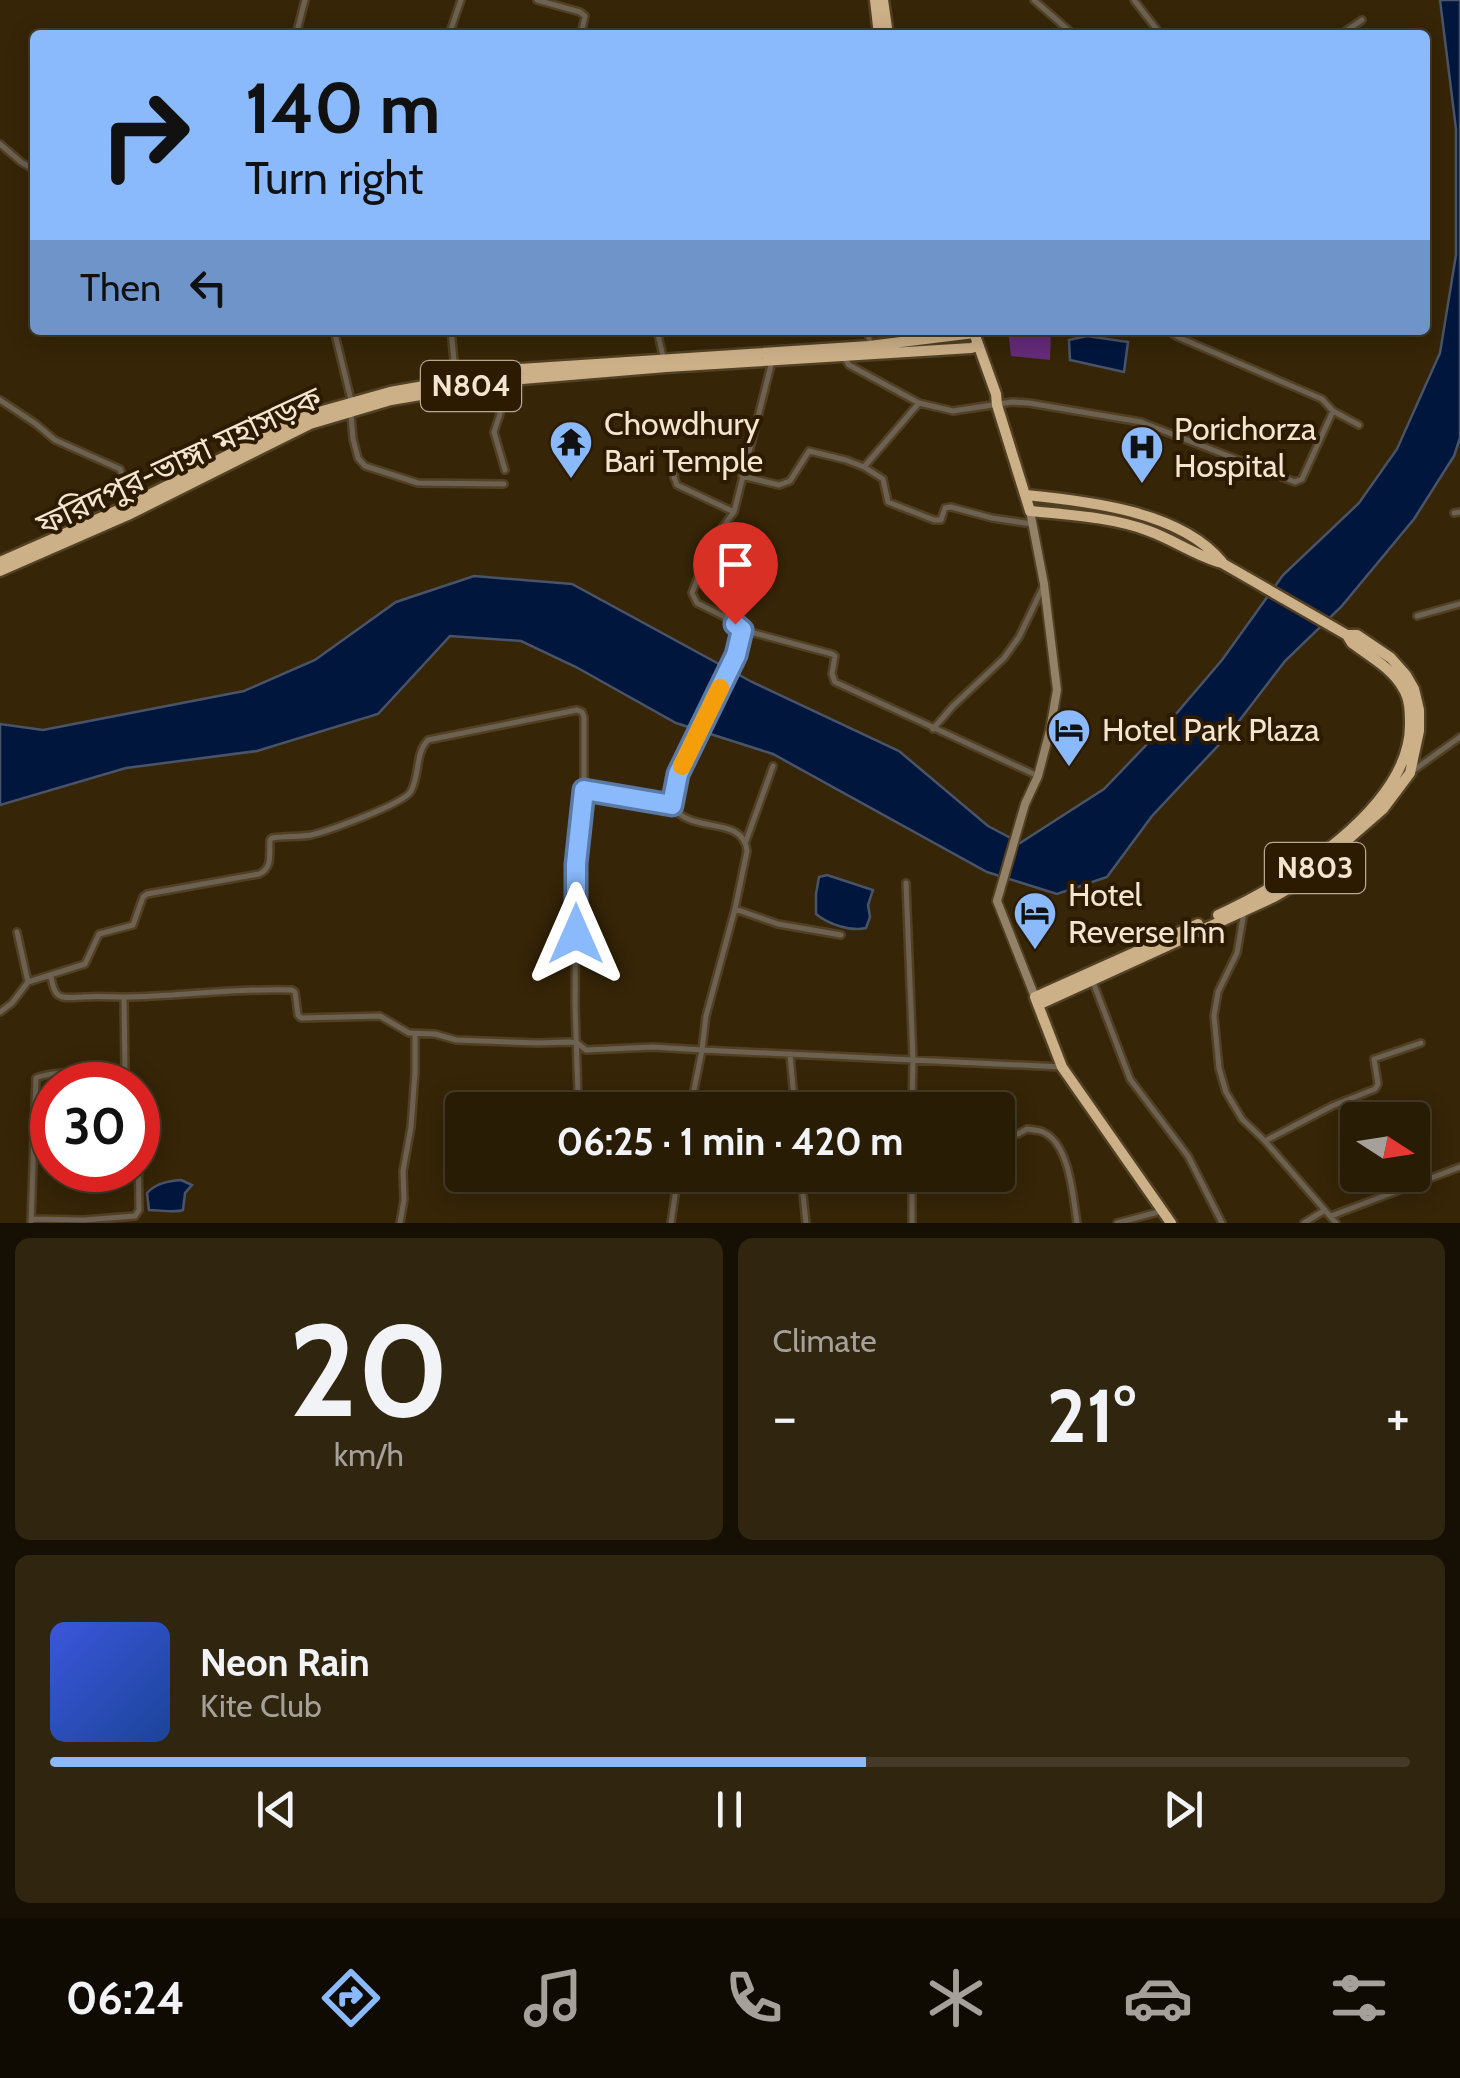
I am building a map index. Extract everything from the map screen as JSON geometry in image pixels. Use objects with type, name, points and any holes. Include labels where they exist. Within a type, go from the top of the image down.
[{"type":"highway","points":[[875,0],[878,30]]},
{"type":"highway","points":[[883,0],[887,30]]},
{"type":"highway","points":[[975,335],[1030,511]]},
{"type":"highway","points":[[956,338],[976,359],[990,398],[997,405]]},
{"type":"highway","name":"ফরিদপুর-ভাঙ্গা মহাসড়ক","points":[[771,357],[843,357],[956,338],[971,348],[977,346]]},
{"type":"highway","name":"ফরিদপুর-ভাঙ্গা মহাসড়ক","points":[[0,562],[135,506],[256,447],[353,406],[520,374],[771,357],[869,346],[893,348]]},
{"type":"highway","name":"ফরিদপুর-ভাঙ্গা মহাসড়ক","points":[[457,384],[496,382],[520,374]]},
{"type":"highway","name":"N803","points":[[1026,496],[1070,500],[1154,518],[1212,551],[1242,576],[1342,632],[1357,635],[1391,658],[1406,674],[1419,710],[1419,731],[1404,771],[1383,809],[1298,883],[1036,1001]]},
{"type":"highway","name":"N803","points":[[1030,511],[1124,523],[1222,563]]},
{"type":"highway","name":"ফরিদপুর-ভাঙ্গা মহাসড়ক","points":[[0,571],[26,554]]},
{"type":"highway","name":"N803","points":[[1036,1001],[1243,908]]},
{"type":"highway","points":[[1036,1001],[1062,1067],[1171,1223]]},
{"type":"main road","points":[[1030,511],[1057,690],[1038,776],[1024,804],[997,901],[1036,1001]]},
{"type":"street","points":[[297,30],[305,0]]},
{"type":"street","points":[[451,30],[461,0]]},
{"type":"street","points":[[537,0],[580,12],[585,16],[581,30]]},
{"type":"street","points":[[1034,0],[1068,30]]},
{"type":"street","points":[[1134,0],[1158,30]]},
{"type":"street","points":[[1347,30],[1362,20]]},
{"type":"street","points":[[0,144],[30,166]]},
{"type":"street","points":[[335,335],[353,406],[350,418],[358,461],[418,483],[504,484]]},
{"type":"street","points":[[452,335],[457,384]]},
{"type":"street","points":[[658,335],[664,364]]},
{"type":"street","points":[[869,335],[869,346]]},
{"type":"street","points":[[1175,335],[1320,397],[1332,411],[1358,425]]},
{"type":"street","points":[[771,357],[734,512],[711,543],[692,593],[697,603],[742,630],[832,654],[835,682],[1038,776]]},
{"type":"street","points":[[843,357],[919,403],[953,411],[1028,402],[1141,422],[1295,482],[1302,479],[1310,466],[1332,411]]},
{"type":"street","points":[[496,382],[500,414],[494,432],[504,470]]},
{"type":"street","points":[[0,400],[55,440],[120,469],[135,506]]},
{"type":"street","points":[[864,468],[919,403]]},
{"type":"street","points":[[742,476],[786,484],[808,451],[864,468],[883,480],[888,502],[934,520],[941,520],[945,508],[951,507],[1032,524]]},
{"type":"street","points":[[677,457],[677,486],[734,512]]},
{"type":"street","points":[[934,729],[1004,658],[1019,638],[1044,584]]},
{"type":"street","points":[[1416,616],[1460,604]]},
{"type":"street","points":[[694,1092],[706,1016],[747,850],[742,835],[735,830],[678,816],[672,805],[678,774],[736,655],[742,630]]},
{"type":"street","points":[[0,1012],[28,982],[85,964],[103,931],[134,925],[142,897],[147,894],[265,872],[270,864],[272,838],[308,836],[404,800],[413,787],[421,750],[428,740],[577,710],[584,717],[584,790],[576,864],[578,1092]]},
{"type":"street","points":[[1404,771],[1460,736]]},
{"type":"street","points":[[746,842],[774,766]]},
{"type":"street","points":[[584,790],[672,805]]},
{"type":"street","points":[[906,883],[912,1092]]},
{"type":"street","points":[[1243,908],[1237,953],[1218,992],[1214,1016],[1219,1068],[1226,1092],[1242,1119],[1336,1223]]},
{"type":"street","points":[[735,909],[778,924],[841,934]]},
{"type":"street","points":[[17,932],[28,982]]},
{"type":"street","points":[[51,975],[52,989],[66,1000],[292,990],[301,1018],[380,1016],[409,1033],[456,1040],[576,1042],[586,1050],[667,1047],[1062,1067]]},
{"type":"street","points":[[1092,979],[1130,1079],[1188,1156],[1222,1223]]},
{"type":"street","points":[[124,997],[125,1062]]},
{"type":"street","points":[[400,1223],[417,1055],[415,1034]]},
{"type":"street","points":[[1265,1141],[1378,1087],[1374,1059],[1421,1043]]},
{"type":"street","points":[[790,1054],[793,1092]]},
{"type":"street","points":[[1018,1134],[1027,1129],[1045,1133],[1058,1146],[1068,1170],[1077,1223]]},
{"type":"street","points":[[1330,1216],[1460,1167]]},
{"type":"street","points":[[33,1192],[32,1221],[136,1216],[138,1192]]},
{"type":"street","points":[[671,1223],[676,1192]]},
{"type":"street","points":[[803,1192],[806,1223]]},
{"type":"street","points":[[912,1192],[912,1223]]},
{"type":"street","points":[[1304,1223],[1325,1210]]},
{"type":"street","points":[[1117,1223],[1162,1211]]},
{"type":"shaded area","points":[[1009,335],[1051,335],[1050,360],[1011,356]]},
{"type":"water","points":[[1440,0],[1460,0],[1460,438],[1454,456],[1414,519],[1341,607],[1285,661],[1229,734],[1152,816],[1107,877],[1057,894],[987,872],[773,754],[676,723],[521,641],[450,636],[378,714],[257,751],[126,768],[0,805],[0,724],[43,730],[244,691],[315,660],[396,602],[474,576],[572,584],[752,682],[899,751],[988,826],[1020,843],[1104,789],[1176,714],[1222,660],[1283,575],[1359,503],[1397,449],[1440,353],[1456,255],[1456,129]]},
{"type":"water","points":[[1087,336],[1128,342],[1124,372],[1070,360],[1069,340]]},
{"type":"water","points":[[827,875],[873,890],[866,928],[840,926],[816,914],[819,877]]},
{"type":"water","points":[[181,1180],[192,1185],[185,1193],[183,1210],[149,1210],[147,1193],[160,1192],[163,1183]]},
{"type":"slow traffic","points":[[682,766],[720,688]]},
{"type":"place","name":"Chowdhury Bari Temple","points":[[571,480]]},
{"type":"place","name":"Porichorza Hospital","points":[[1142,485]]},
{"type":"place","name":"Hotel Park Plaza","points":[[1069,768]]},
{"type":"place","name":"Hotel Reverse Inn","points":[[1035,951]]},
{"type":"route","points":[[576,934],[576,864],[584,790],[672,805],[678,774],[736,655],[742,630],[735,624]]}]
